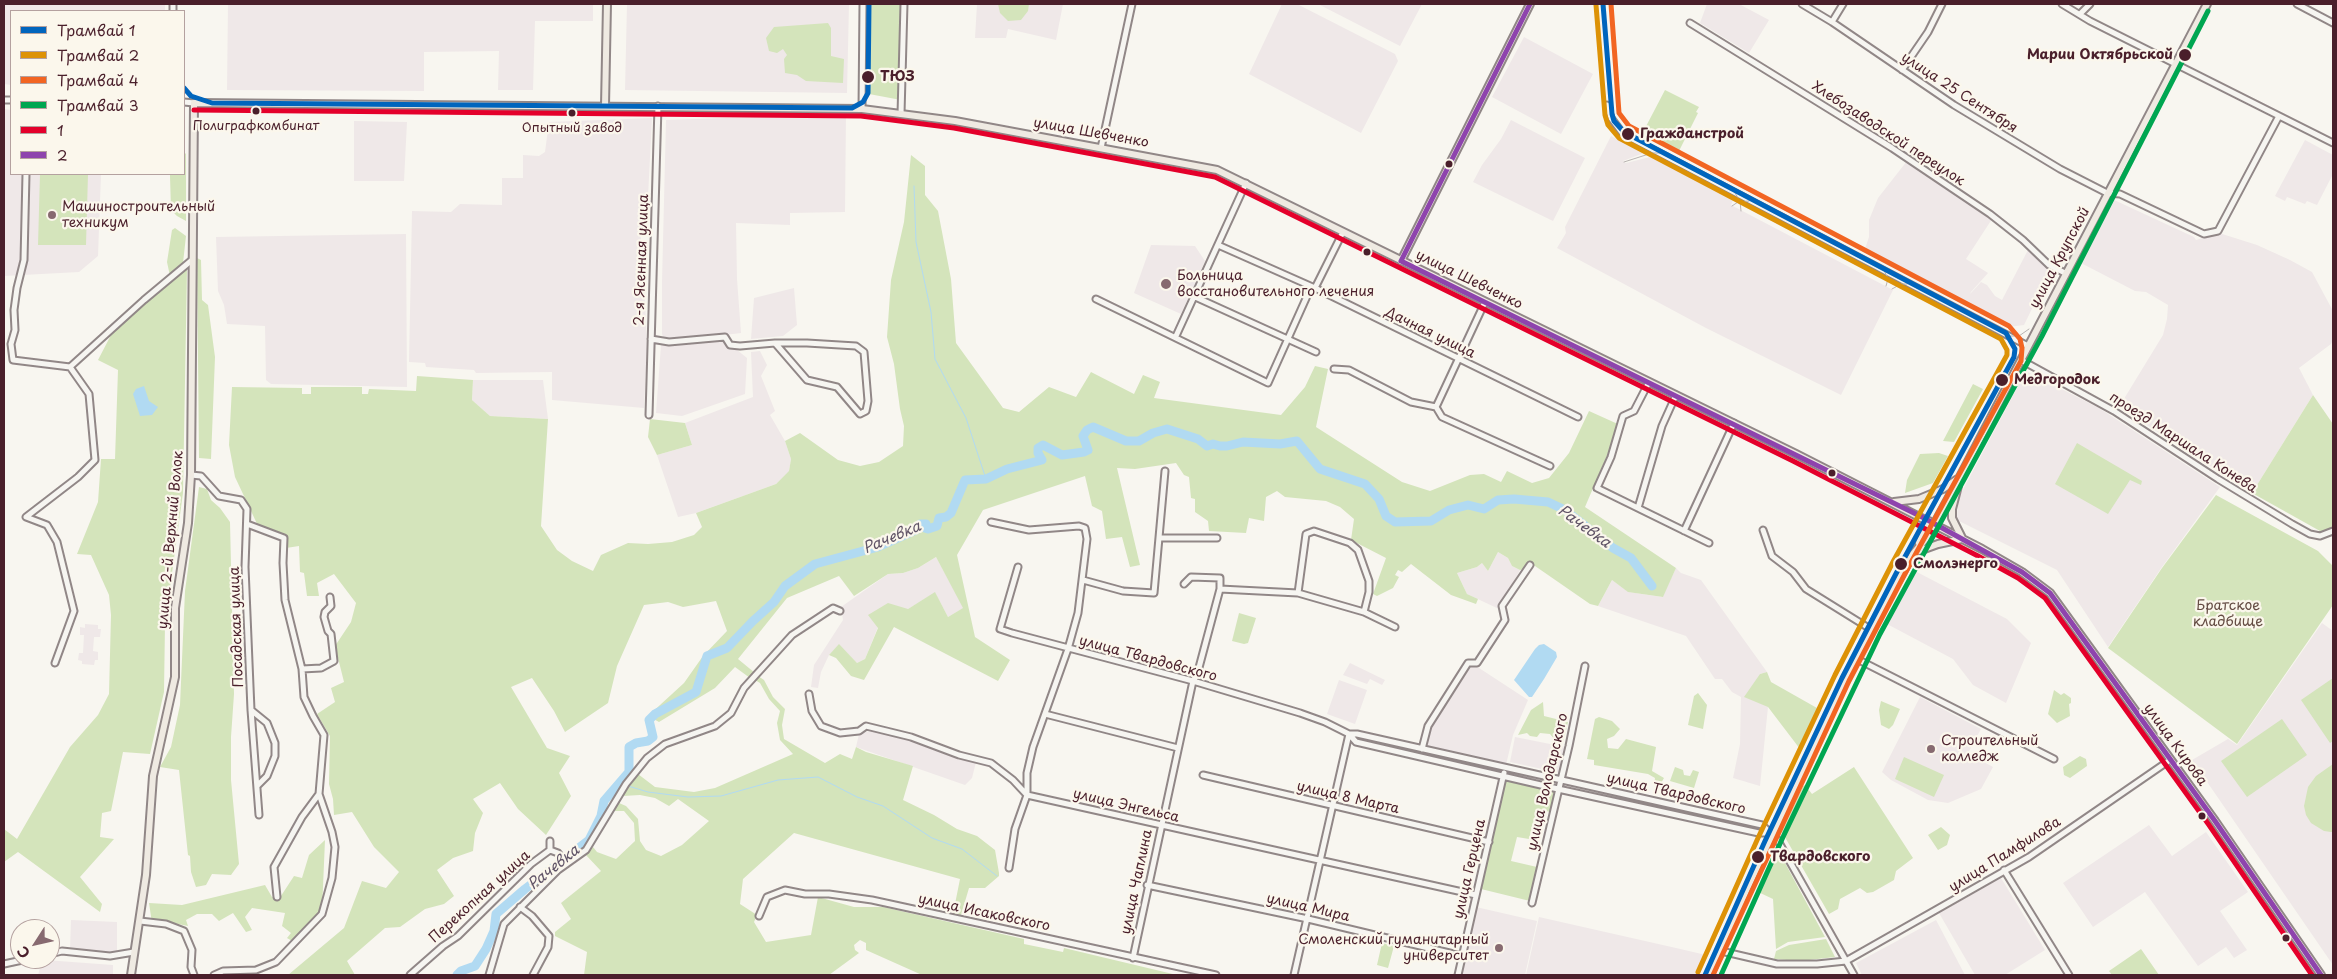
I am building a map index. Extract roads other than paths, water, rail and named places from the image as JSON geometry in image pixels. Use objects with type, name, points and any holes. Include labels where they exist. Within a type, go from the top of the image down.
[{"type":"main road","points":[[605,106],[607,4]]},
{"type":"main road","points":[[1400,260],[1530,4]]},
{"type":"main road","name":"улица Крупской","points":[[1710,975],[1773,833],[1856,659],[1913,554],[1928,536],[1931,522],[1960,477],[2207,4]]},
{"type":"main road","name":"улица Шевченко","points":[[194,103],[852,108],[955,121],[1217,170],[1734,423],[1931,522]]},
{"type":"main road","name":"улица 2-й Верхний Волок","points":[[130,975],[146,875],[153,776],[175,677],[176,608],[188,523],[191,475],[194,103]]},
{"type":"main road","points":[[1892,502],[1918,499],[1943,489],[1960,477]]},
{"type":"main road","points":[[1913,554],[1931,546],[1962,539],[1956,528],[1952,509],[1960,477]]},
{"type":"main road","name":"улица Кирова","points":[[1931,522],[2022,572],[2050,593],[2296,937],[2321,975]]},
{"type":"street","points":[[862,109],[863,4]]},
{"type":"street","points":[[901,114],[904,4]]},
{"type":"street","points":[[1101,148],[1132,4]]},
{"type":"street","name":"улица 25 Сентября","points":[[1802,4],[2022,147],[2107,193],[2120,194],[2204,234],[2218,230],[2279,116]]},
{"type":"street","points":[[1832,22],[1843,4]]},
{"type":"street","points":[[2062,4],[2333,143]]},
{"type":"street","points":[[2080,14],[2090,4]]},
{"type":"street","points":[[2297,4],[2333,23]]},
{"type":"street","points":[[1902,70],[1942,5]]},
{"type":"street","name":"Хлебозаводской переулок","points":[[1690,23],[1900,154],[1990,214],[2023,240],[2049,265],[2065,273]]},
{"type":"street","points":[[185,102],[194,103]]},
{"type":"street","points":[[1607,105],[1611,118],[1623,134],[2028,346]]},
{"type":"street","name":"2-я Ясенная улица","points":[[649,415],[658,106]]},
{"type":"street","points":[[26,175],[24,260],[17,288],[11,344],[13,360],[70,368],[89,394],[95,460],[78,477],[26,517],[47,525],[57,542],[74,611],[55,663]]},
{"type":"street","points":[[1176,336],[1246,183]]},
{"type":"street","points":[[1096,299],[1176,336],[1268,383],[1308,294],[1315,288],[1343,232]]},
{"type":"street","name":"Дачная улица","points":[[1218,245],[1315,288],[1457,360],[1578,417]]},
{"type":"street","points":[[70,368],[144,300],[192,260]]},
{"type":"street","points":[[1193,296],[1316,352]]},
{"type":"street","points":[[1436,407],[1485,302]]},
{"type":"street","points":[[651,339],[670,342],[725,337],[730,345],[740,346],[775,343],[845,344],[856,346],[864,352],[868,401],[866,411],[860,414],[837,387],[808,380],[775,343]]},
{"type":"street","name":"проезд Маршала Конева","points":[[2021,360],[2114,411],[2226,485],[2310,534],[2320,536],[2333,532]]},
{"type":"street","points":[[1334,369],[1349,370],[1411,402],[1436,407],[1442,417],[1550,466]]},
{"type":"street","points":[[1649,382],[1634,411],[1623,416],[1611,457],[1597,488],[1709,543]]},
{"type":"street","points":[[1638,508],[1662,426],[1676,395]]},
{"type":"street","points":[[1684,531],[1734,423]]},
{"type":"street","points":[[1083,580],[1123,591],[1154,594],[1165,471]]},
{"type":"street","name":"Посадская улица","points":[[191,475],[201,476],[219,496],[241,500],[247,510],[245,567],[251,710],[259,814]]},
{"type":"street","points":[[991,522],[1029,530],[1079,526],[1085,528],[1087,539],[1078,613],[1068,649],[1033,747],[1027,772],[1027,794],[1015,829],[1008,868]]},
{"type":"street","points":[[214,975],[223,971],[256,970],[276,962],[322,914],[332,878],[335,847],[319,794],[324,735],[304,697],[302,669],[285,600],[284,538],[247,524]]},
{"type":"street","points":[[1763,530],[1772,556],[1793,572],[1806,589],[1872,630]]},
{"type":"street","points":[[1298,593],[1306,534],[1314,531],[1350,544],[1358,550],[1369,581],[1369,592],[1364,612]]},
{"type":"street","points":[[1159,538],[1218,538]]},
{"type":"street","points":[[1422,749],[1428,726],[1468,663],[1477,664],[1505,620],[1502,606],[1530,565]]},
{"type":"street","name":"улица Твардовского","points":[[1018,567],[1000,629],[1300,712],[1349,734],[1762,825],[1773,833]]},
{"type":"street","name":"улица Чаплина","points":[[1133,958],[1147,885],[1193,681],[1197,675],[1220,589],[1220,578],[1191,577],[1184,584]]},
{"type":"street","points":[[1220,589],[1298,593],[1364,612],[1395,627]]},
{"type":"street","points":[[302,669],[321,668],[334,661],[331,634],[328,631],[324,617],[325,612],[331,606],[330,597]]},
{"type":"street","points":[[489,975],[504,924],[566,863],[586,850],[626,784],[647,758],[665,744],[715,726],[731,713],[744,688],[792,635],[833,608],[840,611]]},
{"type":"street","points":[[1856,659],[2054,760]]},
{"type":"street","name":"улица Володарского","points":[[1532,903],[1585,666]]},
{"type":"street","name":"улица Энгельса","points":[[809,694],[812,711],[821,726],[840,733],[859,731],[866,726],[911,737],[959,755],[991,763],[1027,794],[1320,862],[1476,895]]},
{"type":"street","points":[[251,710],[266,722],[275,743],[275,756],[267,776],[257,786]]},
{"type":"street","points":[[1045,714],[1178,748]]},
{"type":"street","points":[[1294,975],[1349,734]]},
{"type":"street","name":"улица Твардовского","points":[[1349,734],[1356,742],[1759,833],[1773,833]]},
{"type":"street","name":"улица Памфилова","points":[[1846,961],[2029,856],[2170,760]]},
{"type":"street","name":"улица Герцена","points":[[1458,975],[1505,767]]},
{"type":"street","name":"улица 8 Марта","points":[[1202,775],[1489,842]]},
{"type":"street","points":[[276,897],[274,867],[302,817],[319,794]]},
{"type":"street","points":[[1650,809],[1652,800]]},
{"type":"street","points":[[1773,833],[1854,975]]},
{"type":"street","points":[[550,841],[550,850]]},
{"type":"street","name":"Перекопная улица","points":[[410,975],[443,946],[458,936],[531,864],[550,850],[560,856],[566,863]]},
{"type":"street","points":[[2004,870],[2069,975]]},
{"type":"street","name":"улица Мира","points":[[1147,885],[1308,919],[1462,956]]},
{"type":"street","name":"улица Исаковского","points":[[759,916],[766,897],[785,890],[805,894],[829,894],[881,902],[1216,975]]},
{"type":"street","points":[[520,907],[532,916],[549,936],[548,947],[532,975]]},
{"type":"street","points":[[140,921],[166,924],[184,932],[192,950],[191,966],[195,975]]},
{"type":"street","points":[[1721,951],[1777,964],[1817,964],[1846,961]]},
{"type":"street","points":[[60,952],[110,956],[134,952]]},
{"type":"water","points":[[144,386],[149,401],[158,407],[152,415],[140,416],[133,394],[136,389]]},
{"type":"water","points":[[1544,644],[1556,652],[1557,657],[1532,697],[1529,697],[1514,680],[1535,649],[1539,645]]},
{"type":"waterway","points":[[914,186],[916,242],[931,312],[935,359],[966,418],[986,479]]},
{"type":"waterway","name":"Рачевка","points":[[457,975],[461,971],[475,966],[486,949],[494,931],[496,914],[525,889],[589,840],[601,816],[604,801],[629,772],[629,747],[636,743],[648,741],[653,737],[649,720],[655,714],[696,692],[707,656],[727,648],[774,602],[785,586],[815,564],[878,547],[916,530],[920,524],[926,524],[925,528],[928,529],[937,526],[939,518],[946,517],[951,513],[965,480],[986,479],[1007,469],[1042,460],[1038,453],[1038,448],[1043,445],[1062,455],[1088,450],[1083,436],[1087,430],[1093,427],[1126,441],[1139,441],[1153,433],[1167,429],[1198,439],[1207,446],[1213,444],[1227,446],[1243,442],[1280,444],[1297,441],[1320,469],[1365,484],[1379,499],[1386,516],[1395,522],[1431,521],[1449,510],[1468,505],[1484,509],[1498,500],[1514,499],[1548,502],[1565,510],[1613,548],[1631,558],[1652,586]]},
{"type":"waterway","points":[[628,786],[648,792],[688,797],[721,796],[778,780],[818,777],[857,797],[883,806],[932,838],[962,849],[997,876]]},
{"type":"tram line","name":"1","points":[[185,89],[191,96],[212,103],[852,108],[863,102],[868,93],[869,4]]},
{"type":"tram line","name":"1","points":[[1603,4],[1612,114],[1614,121],[1624,132],[2006,333],[2015,349],[2014,357],[1901,564],[1842,678],[1765,841],[1705,975]]},
{"type":"tram line","name":"4","points":[[1611,4],[1619,113],[1629,126],[2009,326],[2020,339],[2022,348],[2021,361],[1908,568],[1849,681],[1713,975]]},
{"type":"tram line","name":"2","points":[[1596,5],[1605,115],[1608,125],[1619,138],[2001,339],[2007,350],[2007,355],[1894,560],[1835,675],[1758,838],[1698,972]]},
{"type":"tram line","name":"3","points":[[1721,975],[1783,837],[1880,634],[2042,336],[2208,11]]},
{"type":"tram line","points":[[1624,162],[1652,153],[1664,153]]},
{"type":"tram line","points":[[1735,193],[1740,201],[1741,211]]},
{"type":"tram line","points":[[1732,206],[1738,202],[1749,201]]},
{"type":"tram line","points":[[1883,268],[1888,279],[1886,286]]},
{"type":"tram line","points":[[1892,289],[1901,284],[1907,284]]},
{"type":"tram line","points":[[2006,336],[2019,336],[2029,329]]},
{"type":"place","name":"Марии Октябрьской","points":[[2185,55]]},
{"type":"place","name":"ТЮЗ","points":[[868,77]]},
{"type":"place","name":"Полиграфкомбинат","points":[[256,111]]},
{"type":"place","name":"Опытный завод","points":[[572,113]]},
{"type":"place","name":"Гражданстрой","points":[[1628,134]]},
{"type":"place","name":"Машиностроительный техникум","points":[[52,215]]},
{"type":"place","name":"Больница восстановительного лечения","points":[[1166,284]]},
{"type":"place","name":"Медгородок","points":[[2002,380]]},
{"type":"place","name":"Смолэнерго","points":[[1901,564]]},
{"type":"place","name":"Строительный колледж","points":[[1931,749]]},
{"type":"place","name":"Твардовского","points":[[1758,857]]},
{"type":"place","name":"Смоленский гуманитарный университет","points":[[1499,948]]},
{"type":"park label","name":"Братское кладбище","points":[[2228,614]]}]
